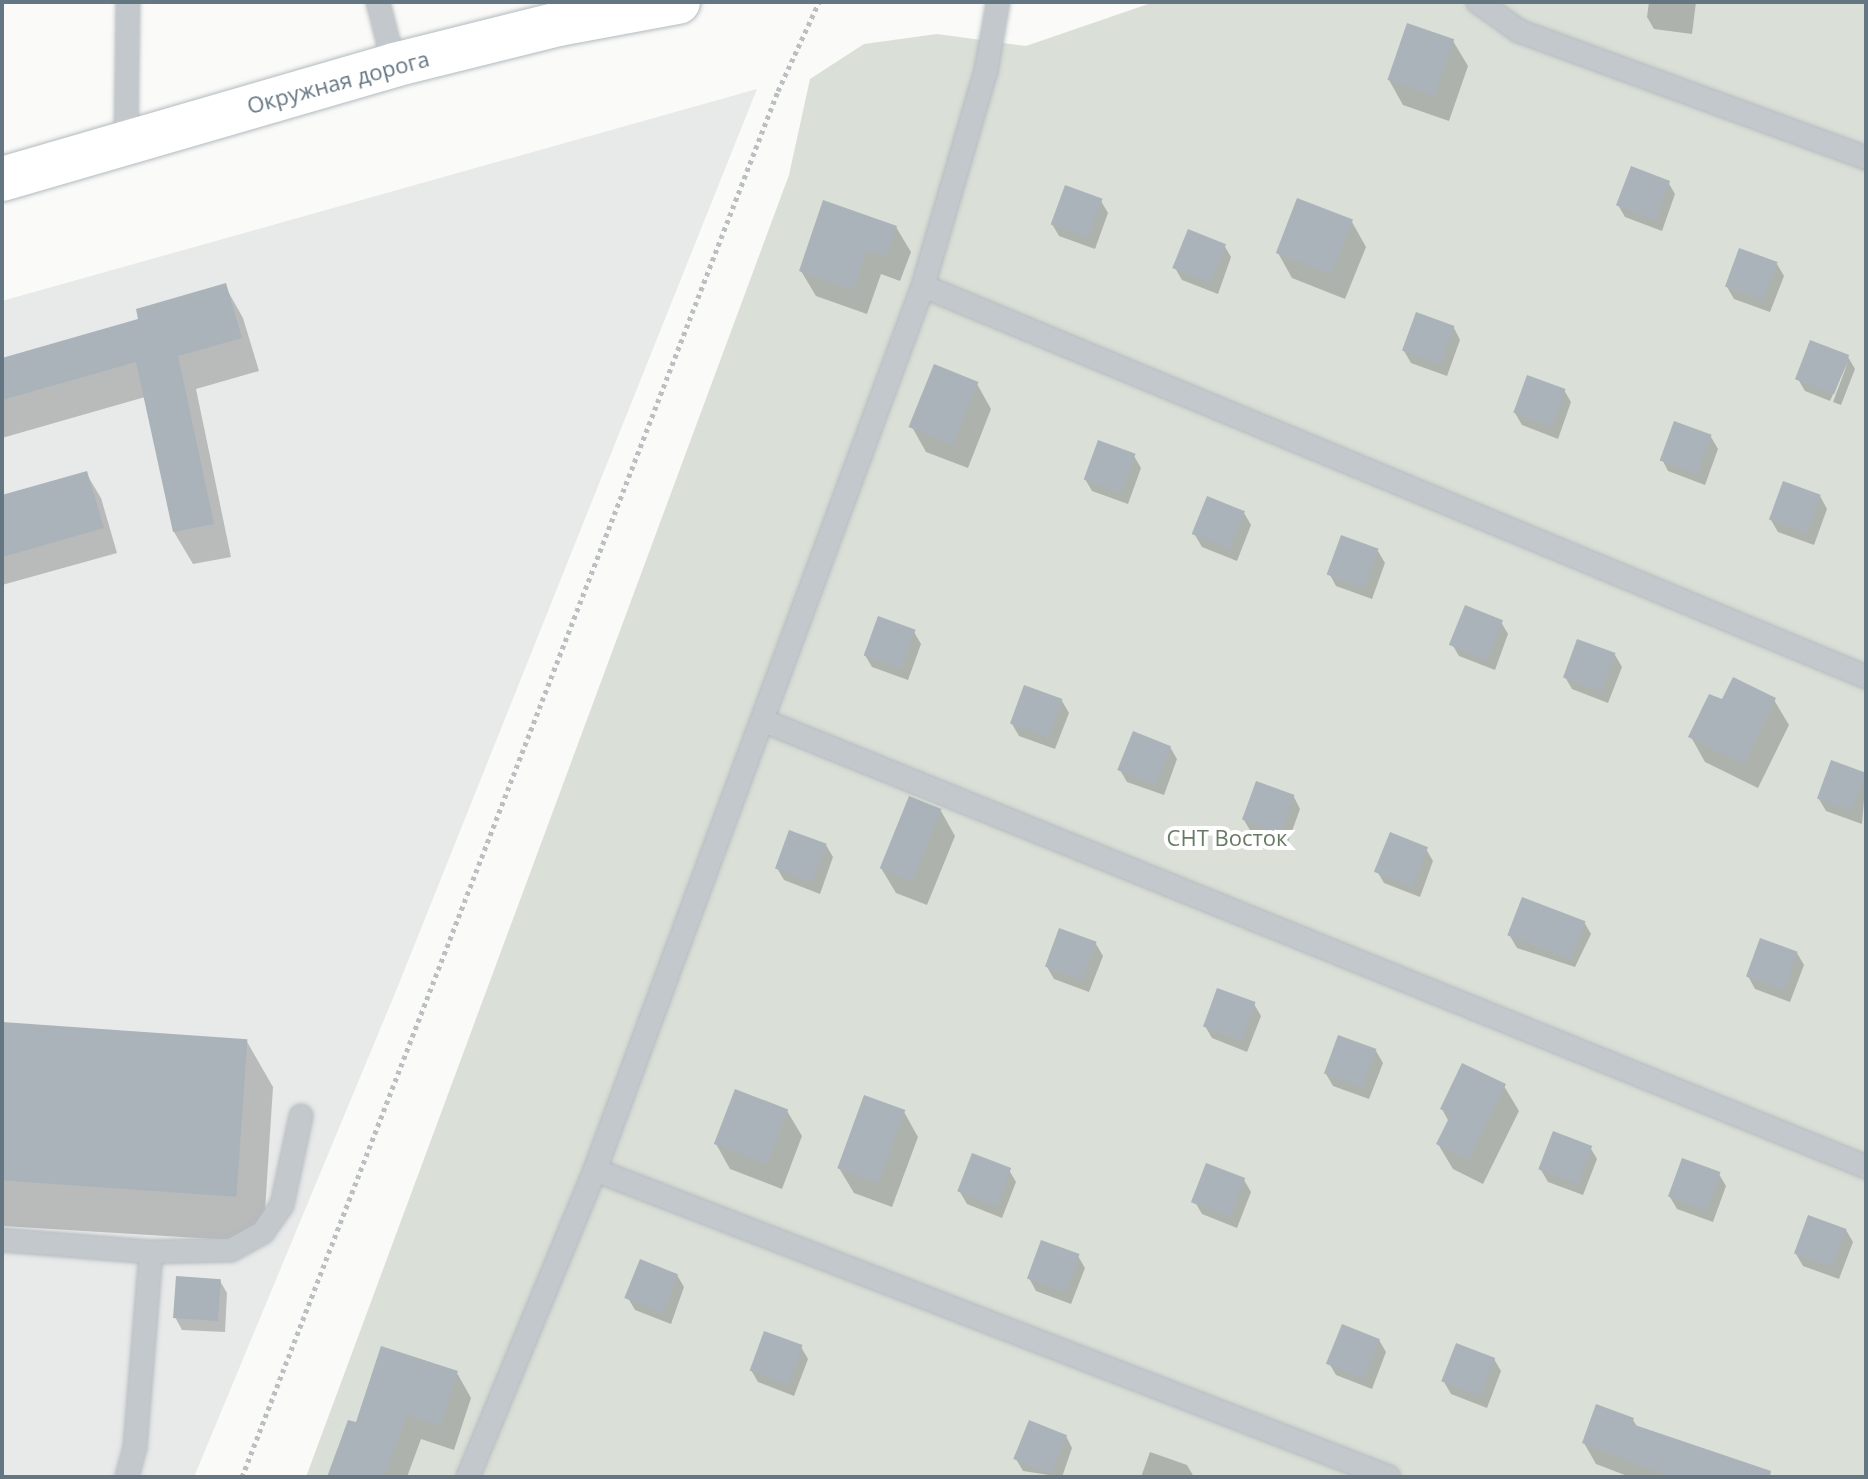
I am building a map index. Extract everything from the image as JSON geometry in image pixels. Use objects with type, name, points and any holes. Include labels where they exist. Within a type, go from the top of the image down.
[{"type":"main road","name":"Окружная дорога","points":[[2,179],[394,65],[555,13],[678,2]]},
{"type":"lane","points":[[126,141],[128,2]]},
{"type":"lane","points":[[378,2],[394,65]]},
{"type":"lane","points":[[468,1477],[595,1170],[923,286],[986,71],[998,2]]},
{"type":"lane","points":[[1478,2],[1519,31],[1866,158]]},
{"type":"lane","points":[[923,286],[1866,677]]},
{"type":"lane","points":[[764,721],[1866,1167]]},
{"type":"lane","points":[[2,1240],[151,1252],[231,1250],[263,1232],[282,1205],[301,1116]]},
{"type":"lane","points":[[595,1170],[1389,1477]]},
{"type":"lane","points":[[127,1477],[135,1447],[151,1252]]},
{"type":"path","points":[[242,1477],[772,106],[819,2]]},
{"type":"shaded area","points":[[757,89],[398,986],[194,1477],[2,1477],[2,301]]},
{"type":"green space","name":"СНТ Восток","points":[[1154,2],[1866,2],[1866,1477],[306,1477],[789,175],[810,79],[864,44],[937,34],[1026,46]]},
{"type":"building","points":[[1407,23],[1454,39],[1435,96],[1387,80]]},
{"type":"building","points":[[1631,166],[1670,181],[1655,220],[1616,205]]},
{"type":"building","points":[[1065,185],[1103,199],[1088,238],[1051,224]]},
{"type":"building","points":[[1297,198],[1353,220],[1332,275],[1276,253]]},
{"type":"building","points":[[823,200],[897,226],[886,257],[867,250],[853,290],[799,271]]},
{"type":"building","points":[[1188,229],[1226,244],[1210,283],[1172,268]]},
{"type":"building","points":[[1739,248],[1778,262],[1764,301],[1725,287]]},
{"type":"building","points":[[226,283],[242,338],[178,356],[214,524],[173,532],[136,362],[2,400],[2,358],[138,319],[136,309]]},
{"type":"building","points":[[1416,312],[1455,326],[1441,365],[1402,351]]},
{"type":"building","points":[[1810,340],[1849,355],[1834,394],[1795,379]]},
{"type":"building","points":[[934,364],[979,382],[953,445],[909,427]]},
{"type":"building","points":[[1527,375],[1566,389],[1552,427],[1513,413]]},
{"type":"building","points":[[1674,421],[1712,435],[1697,474],[1660,460]]},
{"type":"building","points":[[1098,440],[1136,454],[1121,493],[1084,479]]},
{"type":"building","points":[[87,471],[104,528],[2,557],[2,495]]},
{"type":"building","points":[[1783,481],[1821,495],[1807,533],[1769,520]]},
{"type":"building","points":[[1207,496],[1245,511],[1230,549],[1192,534]]},
{"type":"building","points":[[1341,535],[1379,549],[1364,588],[1327,574]]},
{"type":"building","points":[[1465,605],[1503,620],[1487,660],[1449,645]]},
{"type":"building","points":[[878,616],[916,630],[901,669],[864,655]]},
{"type":"building","points":[[1577,639],[1616,653],[1602,692],[1563,678]]},
{"type":"building","points":[[1733,677],[1776,698],[1744,764],[1688,737],[1709,694],[1722,699]]},
{"type":"building","points":[[1024,685],[1063,699],[1049,738],[1010,724]]},
{"type":"building","points":[[1133,731],[1171,746],[1155,785],[1117,770]]},
{"type":"building","points":[[1831,760],[1866,773],[1852,811],[1817,799]]},
{"type":"building","points":[[1256,781],[1295,795],[1281,834],[1242,820]]},
{"type":"building","points":[[909,796],[941,809],[912,881],[880,868]]},
{"type":"building","points":[[789,830],[827,844],[813,882],[775,869]]},
{"type":"building","points":[[1390,832],[1428,847],[1412,887],[1374,872]]},
{"type":"building","points":[[1522,897],[1585,921],[1571,960],[1507,935]]},
{"type":"building","points":[[1059,928],[1097,942],[1083,980],[1045,967]]},
{"type":"building","points":[[1760,938],[1798,952],[1784,990],[1746,977]]},
{"type":"building","points":[[1217,988],[1256,1002],[1242,1041],[1203,1027]]},
{"type":"building","points":[[2,1022],[247,1039],[236,1197],[2,1180]]},
{"type":"building","points":[[1338,1035],[1377,1049],[1363,1088],[1324,1074]]},
{"type":"building","points":[[1462,1063],[1506,1084],[1468,1160],[1436,1144],[1451,1114],[1440,1109]]},
{"type":"building","points":[[735,1089],[788,1109],[767,1165],[714,1144]]},
{"type":"building","points":[[864,1095],[905,1110],[879,1183],[837,1168]]},
{"type":"building","points":[[1553,1131],[1592,1146],[1578,1184],[1538,1169]]},
{"type":"building","points":[[972,1153],[1011,1168],[997,1206],[957,1191]]},
{"type":"building","points":[[1682,1158],[1721,1172],[1707,1211],[1668,1197]]},
{"type":"building","points":[[1206,1163],[1245,1178],[1230,1217],[1191,1202]]},
{"type":"building","points":[[1808,1215],[1847,1229],[1833,1268],[1794,1254]]},
{"type":"building","points":[[1041,1240],[1080,1254],[1066,1293],[1027,1279]]},
{"type":"building","points":[[640,1259],[678,1274],[662,1313],[624,1298]]},
{"type":"building","points":[[176,1276],[221,1279],[218,1321],[173,1318]]},
{"type":"building","points":[[1342,1324],[1380,1339],[1364,1379],[1326,1364]]},
{"type":"building","points":[[764,1331],[803,1345],[788,1384],[750,1370]]},
{"type":"building","points":[[1456,1343],[1495,1358],[1481,1396],[1441,1381]]},
{"type":"building","points":[[381,1346],[458,1371],[440,1426],[407,1415],[384,1477],[327,1477],[348,1420],[356,1422]]},
{"type":"building","points":[[1596,1404],[1634,1418],[1632,1424],[1771,1471],[1770,1477],[1670,1477],[1582,1443]]},
{"type":"building","points":[[1029,1420],[1067,1435],[1051,1474],[1013,1459]]}]
